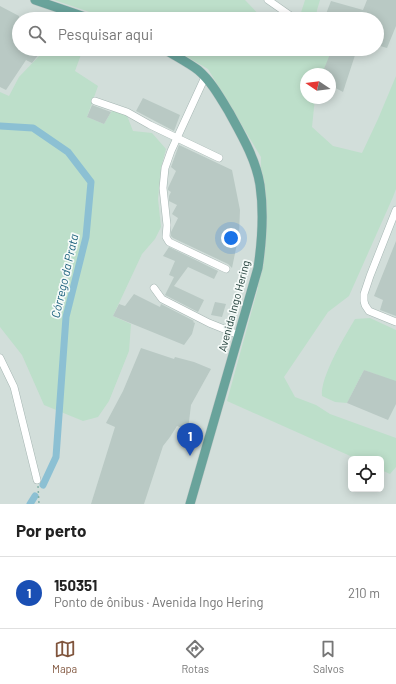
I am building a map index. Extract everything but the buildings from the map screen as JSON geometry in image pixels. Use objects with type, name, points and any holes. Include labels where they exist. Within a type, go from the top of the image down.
[{"type":"main road","points":[[35,0],[70,12]]},
{"type":"main road","name":"Avenida Ingo Hering","points":[[175,56],[205,77],[220,98],[250,153],[259,184],[261,199],[260,256],[258,268],[190,504]]},
{"type":"street","points":[[268,0],[285,12]]},
{"type":"street","points":[[205,77],[165,168],[162,188],[167,225],[166,237],[169,242],[226,269]]},
{"type":"street","points":[[95,101],[127,112],[150,125],[219,158]]},
{"type":"street","points":[[396,210],[370,276],[364,294],[364,300],[369,311],[396,322]]},
{"type":"street","points":[[154,288],[162,300],[209,323],[239,335]]},
{"type":"street","points":[[0,358],[14,387],[38,480]]},
{"type":"path","points":[[38,480],[39,504]]},
{"type":"shaded area","points":[[0,0],[396,0],[396,504],[0,504]]},
{"type":"green space","points":[[54,0],[245,0],[256,12],[89,12]]},
{"type":"green space","points":[[305,0],[320,0],[317,12],[301,12]]},
{"type":"green space","points":[[39,56],[80,56],[75,71],[98,86],[87,117],[104,124],[113,109],[126,113],[133,131],[152,133],[166,149],[161,168],[158,199],[161,227],[155,239],[142,254],[113,316],[131,324],[129,351],[109,401],[98,417],[83,421],[44,405],[22,355],[0,327],[0,92],[9,96],[19,77]]},
{"type":"green space","points":[[186,56],[330,56],[325,68],[300,68],[300,104],[314,104],[312,127],[333,146],[362,153],[396,76],[396,189],[349,296],[328,312],[284,377],[295,397],[316,405],[330,414],[396,438],[396,467],[390,474],[384,471],[384,456],[350,456],[227,401],[258,288],[261,157],[208,69]]},
{"type":"green space","points":[[370,318],[396,330],[396,382],[364,370],[347,403],[335,402],[322,396],[322,388],[329,368],[355,319]]},
{"type":"waterway","name":"Córrego da Prata","points":[[0,126],[33,128],[68,152],[91,182],[86,237],[66,317],[56,457],[43,485]]},
{"type":"waterway","name":"Córrego da Prata","points":[[30,504],[35,496]]},
{"type":"place","name":"150351","points":[[190,456]]}]
